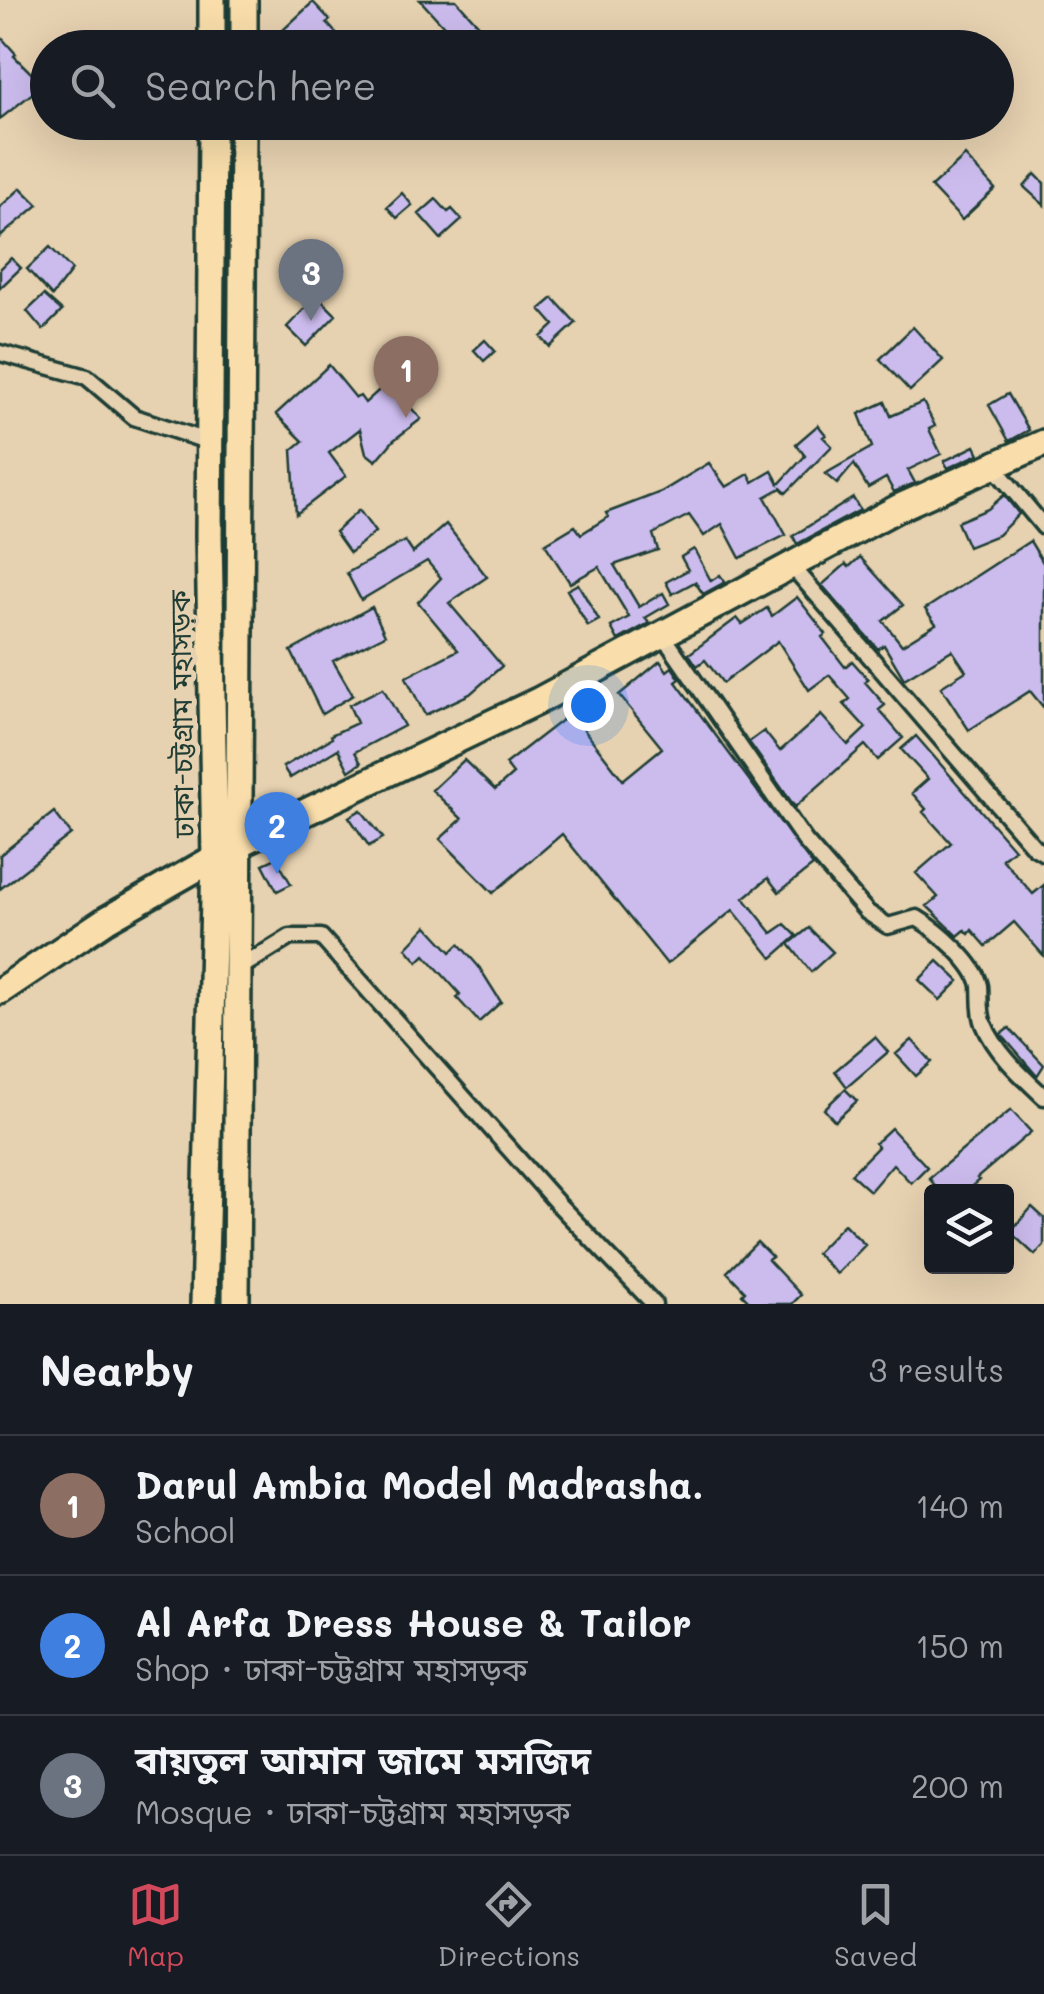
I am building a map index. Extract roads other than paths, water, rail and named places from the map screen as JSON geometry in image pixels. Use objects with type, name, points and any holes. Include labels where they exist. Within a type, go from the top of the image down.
[{"type":"highway","points":[[212,0],[212,30]]},
{"type":"highway","points":[[244,0],[244,30]]},
{"type":"highway","name":"ঢাকা-চট্টগ্রাম মহাসড়ক","points":[[204,1304],[215,858],[210,442],[212,140]]},
{"type":"highway","name":"ঢাকা-চট্টগ্রাম মহাসড়ক","points":[[236,1304],[244,140]]},
{"type":"highway","points":[[0,991],[106,920],[239,844],[538,701],[898,508],[1044,444]]},
{"type":"street","points":[[0,353],[87,376],[134,417],[210,442]]},
{"type":"street","points":[[994,467],[1044,528]]},
{"type":"street","points":[[791,565],[1044,854]]},
{"type":"street","points":[[662,634],[805,840],[867,912],[888,926],[918,918],[957,950],[980,981],[985,1026],[1025,1079],[1044,1097]]},
{"type":"street","points":[[238,969],[290,937],[321,937],[559,1205],[654,1304]]},
{"type":"place","name":"বায়তুল আমান জামে মসজিদ","points":[[311,321]]},
{"type":"place","name":"Darul Ambia Model Madrasha.","points":[[406,418]]},
{"type":"place","name":"Al Arfa Dress House & Tailor","points":[[277,874]]}]
